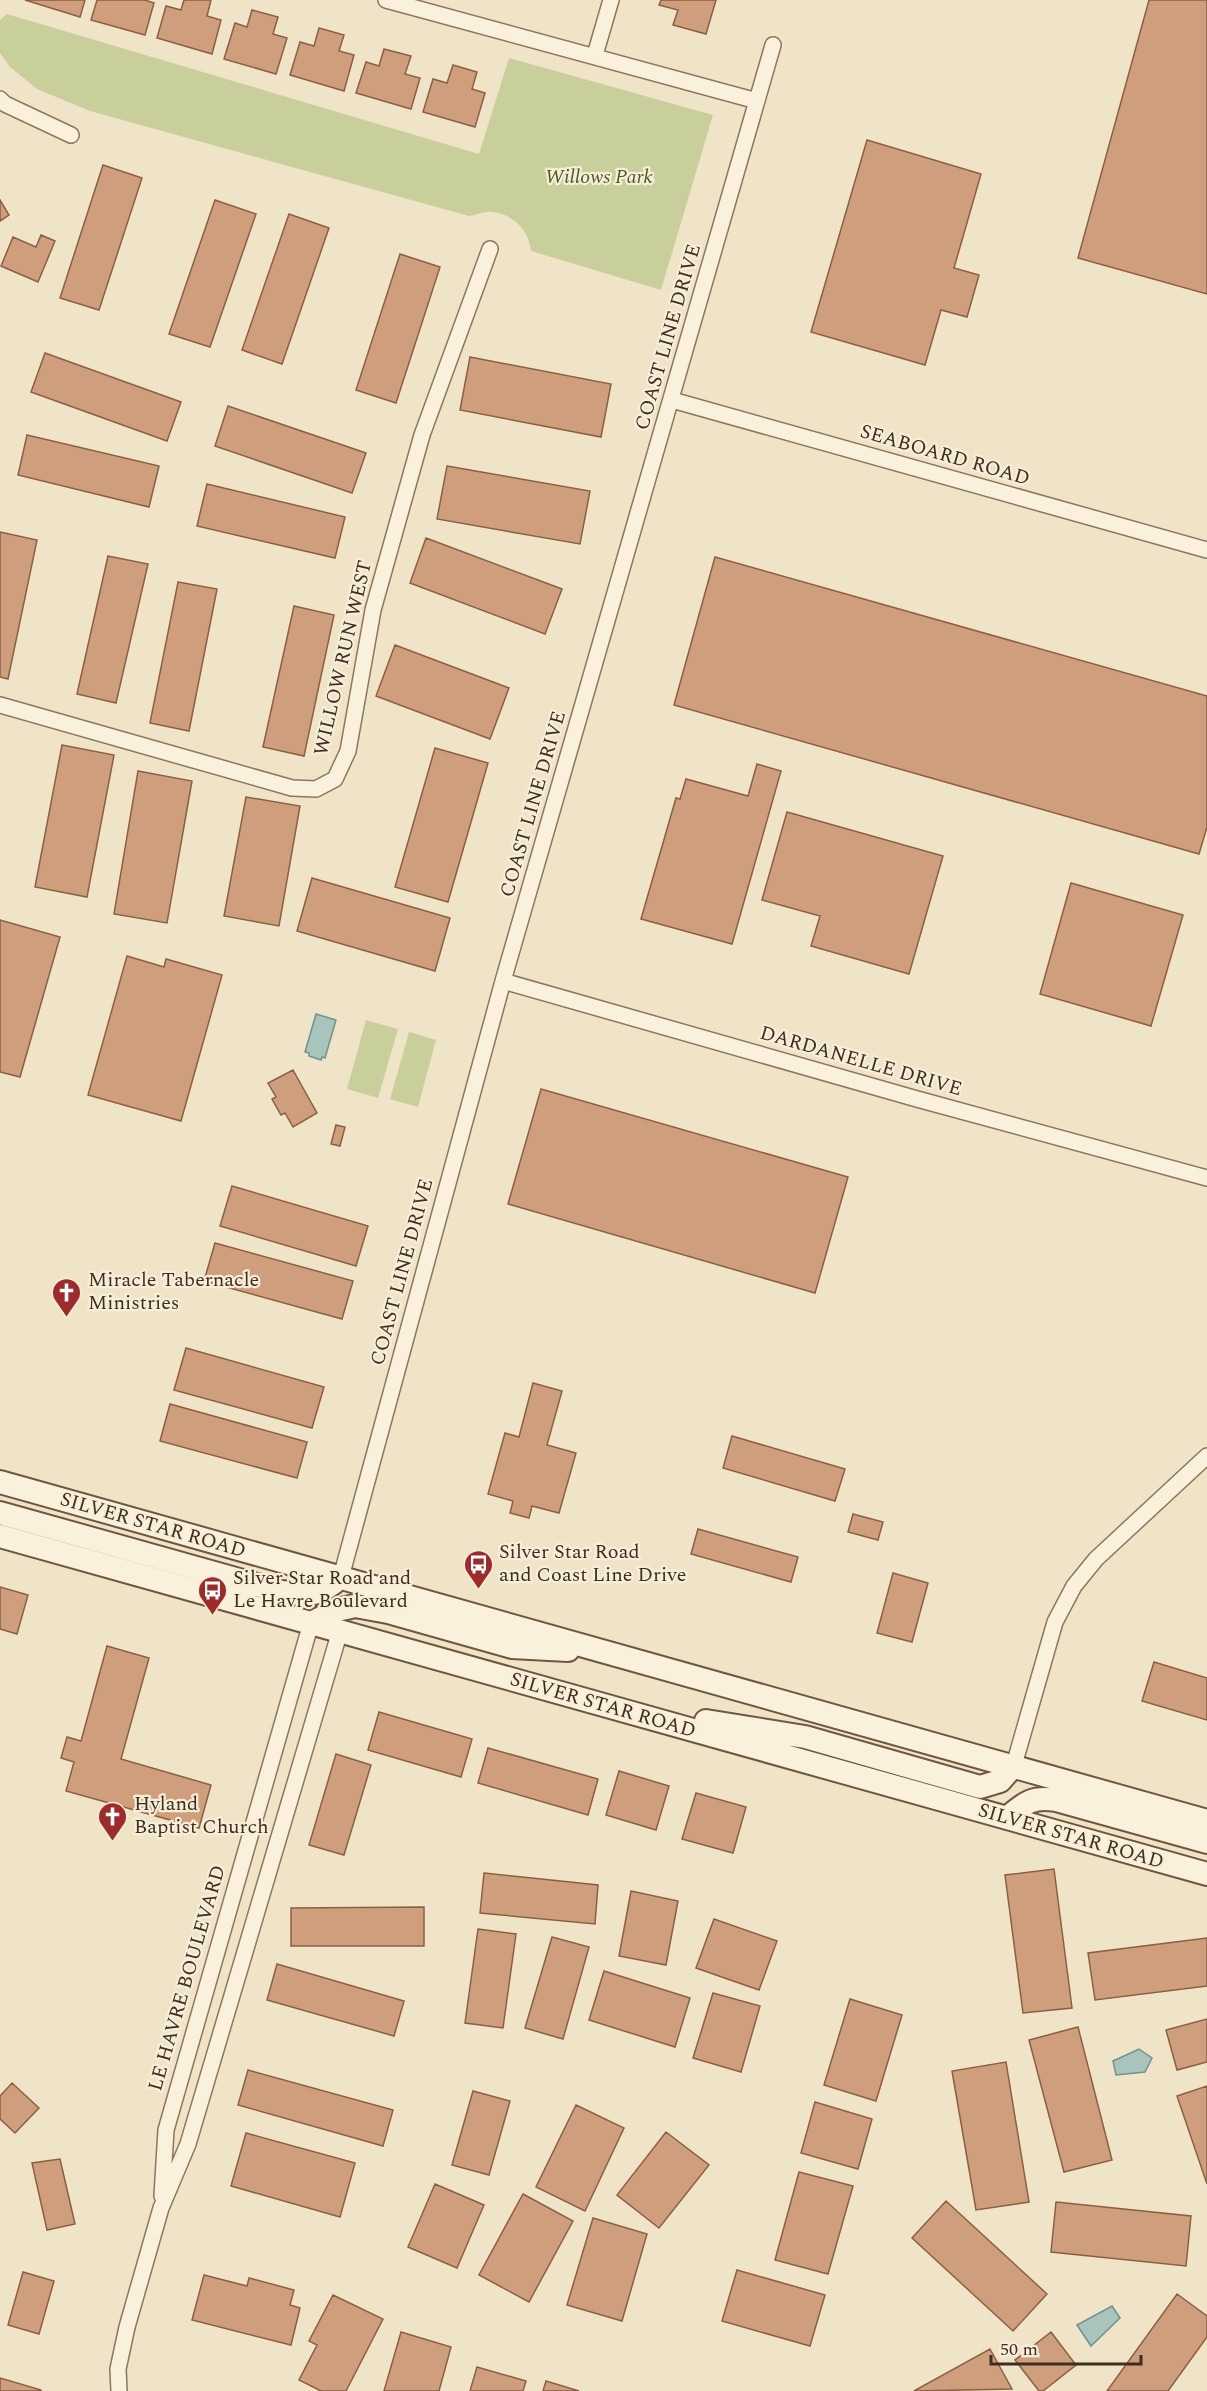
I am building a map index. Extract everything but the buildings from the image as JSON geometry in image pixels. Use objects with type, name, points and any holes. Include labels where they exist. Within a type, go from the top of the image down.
[{"type":"main road","name":"SILVER STAR ROAD","points":[[0,1482],[1207,1821]]},
{"type":"main road","points":[[0,1513],[282,1592],[307,1595],[324,1590],[340,1577]]},
{"type":"main road","name":"SILVER STAR ROAD","points":[[0,1536],[1207,1874]]},
{"type":"main road","points":[[311,1623],[337,1610],[355,1605],[512,1647],[612,1653]]},
{"type":"main road","points":[[589,1701],[805,1737],[980,1787],[1000,1781],[1014,1765]]},
{"type":"main road","points":[[1007,1818],[1026,1803],[1040,1798],[1207,1842]]},
{"type":"street","points":[[386,0],[595,55],[757,101]]},
{"type":"street","points":[[595,55],[610,0]]},
{"type":"street","name":"COAST LINE DRIVE","points":[[340,1577],[503,981],[773,45]]},
{"type":"street","points":[[0,99],[5,104],[71,135]]},
{"type":"street","name":"WILLOW RUN WEST","points":[[0,705],[292,788],[316,789],[334,779],[348,751],[373,610],[422,435],[490,249]]},
{"type":"street","name":"SEABOARD ROAD","points":[[672,400],[1207,550]]},
{"type":"street","name":"DARDANELLE DRIVE","points":[[503,981],[917,1099],[1207,1178]]},
{"type":"street","points":[[1014,1765],[1054,1622],[1074,1586],[1096,1559],[1207,1456]]},
{"type":"street","name":"LE HAVRE BOULEVARD","points":[[161,2208],[166,2130],[311,1623]]},
{"type":"street","name":"LE HAVRE BOULEVARD","points":[[119,2391],[118,2368],[127,2327],[161,2208],[188,2144],[340,1631]]},
{"type":"green space","name":"Willows Park","points":[[7,14],[479,154],[509,58],[713,115],[661,290],[531,251],[524,230],[508,216],[490,212],[469,216],[90,111],[37,89],[10,67],[0,53],[0,20]]},
{"type":"green space","points":[[366,1020],[398,1029],[378,1098],[347,1089]]},
{"type":"green space","points":[[409,1032],[436,1040],[418,1107],[390,1099]]},
{"type":"water","points":[[316,1014],[336,1020],[325,1058],[322,1057],[321,1060],[305,1052]]},
{"type":"water","points":[[1139,2049],[1152,2058],[1145,2072],[1116,2075],[1113,2061]]},
{"type":"water","points":[[1112,2306],[1120,2318],[1091,2346],[1077,2325]]},
{"type":"place","name":"Miracle Tabernacle Ministries","points":[[67,1318]]},
{"type":"place","name":"Silver Star Road and Coast Line Drive","points":[[478,1590]]},
{"type":"place","name":"Silver Star Road and Le Havre Boulevard","points":[[212,1616]]},
{"type":"place","name":"Hyland Baptist Church","points":[[113,1842]]}]
